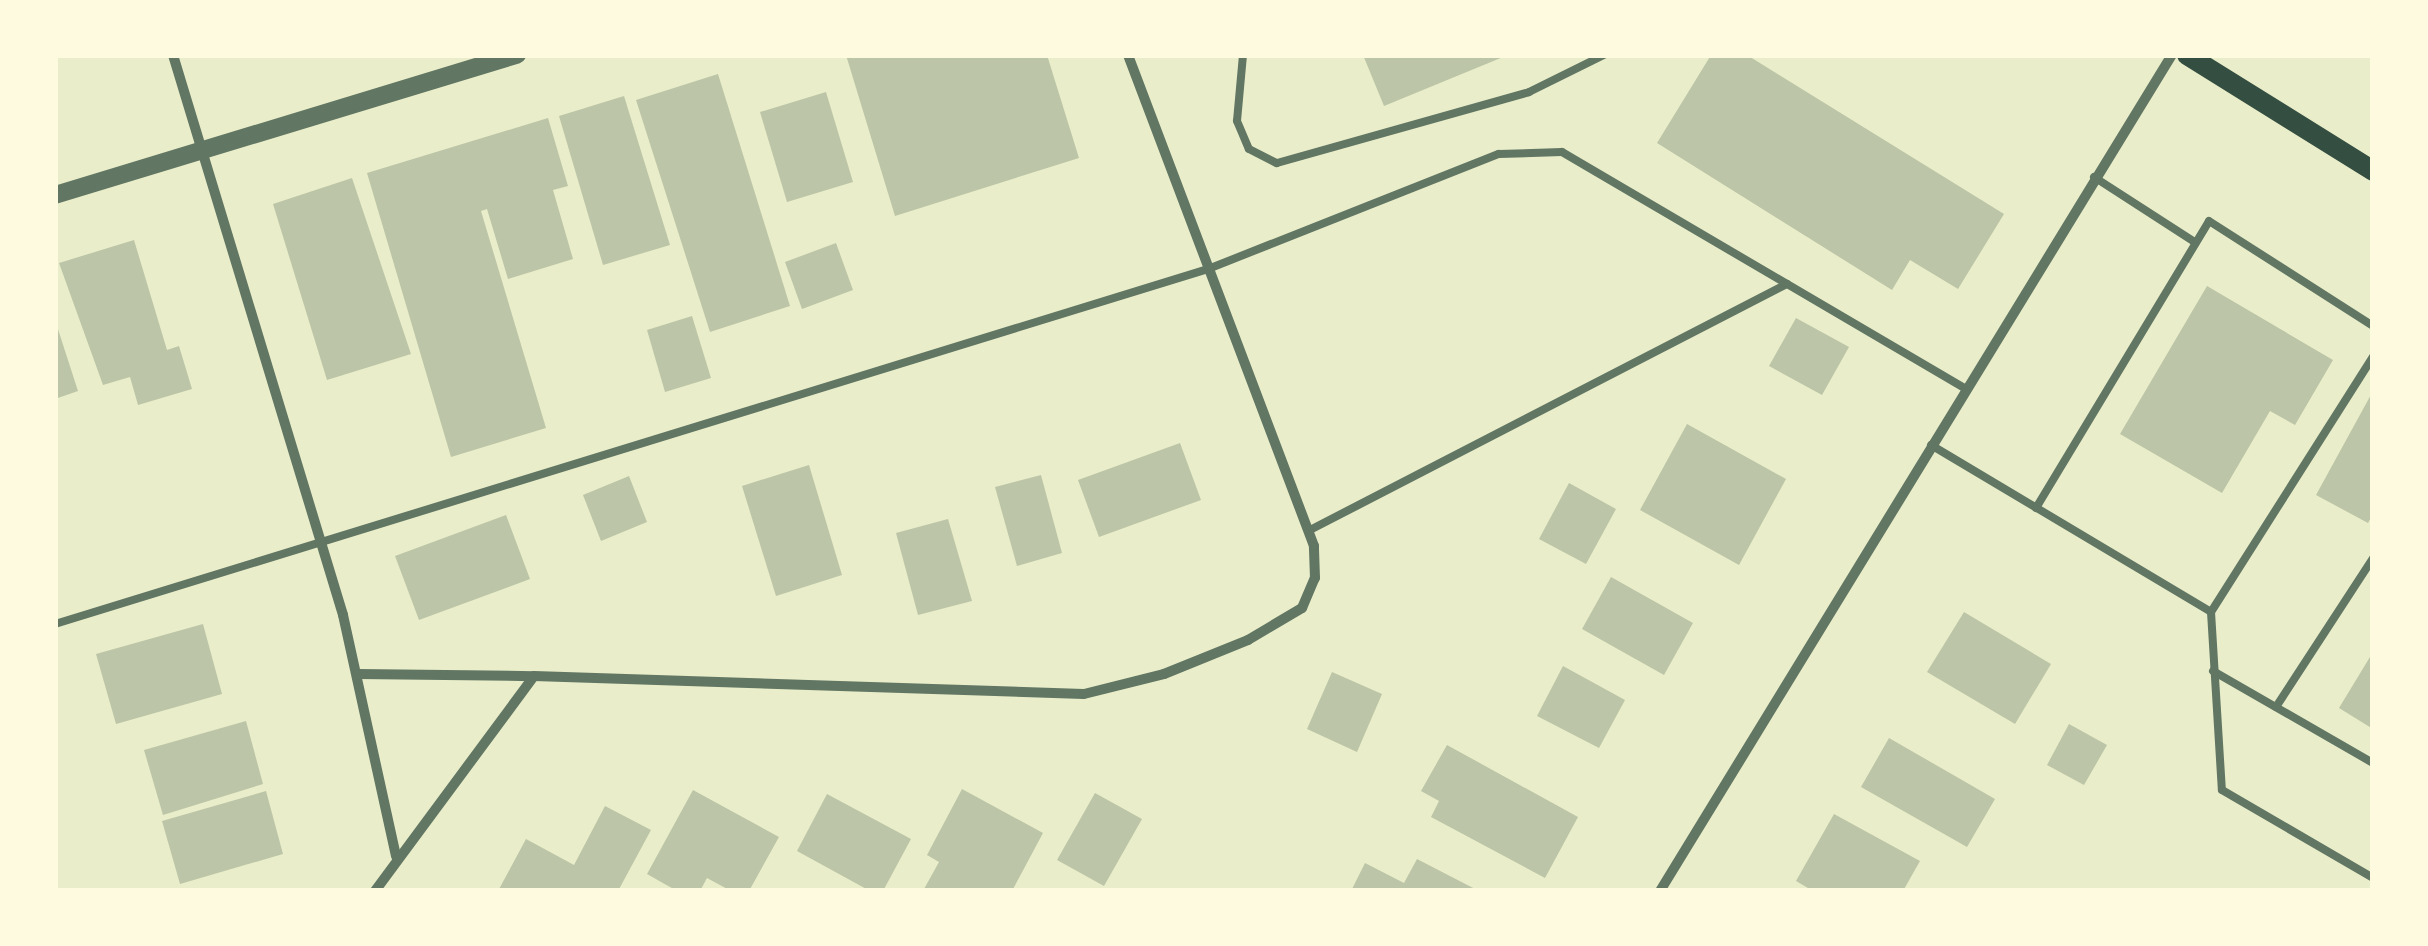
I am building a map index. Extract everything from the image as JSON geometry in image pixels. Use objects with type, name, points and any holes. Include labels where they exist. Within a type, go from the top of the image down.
[{"type":"main road","points":[[2187,55],[2373,171]]},
{"type":"street","points":[[173,55],[358,674],[396,856]]},
{"type":"street","points":[[55,194],[514,55]]},
{"type":"street","points":[[358,674],[1084,694],[1164,674],[1248,640],[1302,608],[1315,578],[1308,531],[1128,55]]},
{"type":"street","points":[[1660,891],[2172,55]]},
{"type":"street","points":[[375,891],[396,856],[534,676]]},
{"type":"lane","points":[[1243,55],[1238,121],[1249,149],[1277,163],[1529,92],[1604,55]]},
{"type":"lane","points":[[55,624],[1208,268],[1498,154],[1562,152],[1965,388]]},
{"type":"lane","points":[[2094,177],[2196,243]]},
{"type":"lane","points":[[2036,508],[2208,222],[2373,326]]},
{"type":"lane","points":[[1308,531],[1787,284]]},
{"type":"lane","points":[[2373,356],[2210,612],[2222,790],[2373,878]]},
{"type":"lane","points":[[1931,444],[2210,612]]},
{"type":"lane","points":[[2276,707],[2373,558]]},
{"type":"lane","points":[[2212,671],[2373,763]]},
{"type":"building","points":[[846,55],[1047,55],[1079,158],[895,216]]},
{"type":"building","points":[[1363,55],[1508,55],[1384,106]]},
{"type":"building","points":[[1711,55],[1747,55],[2004,214],[1958,289],[1910,260],[1892,290],[1657,143]]},
{"type":"building","points":[[718,74],[790,306],[710,332],[636,100]]},
{"type":"building","points":[[826,92],[853,182],[787,202],[760,112]]},
{"type":"building","points":[[624,96],[670,245],[603,265],[559,116]]},
{"type":"building","points":[[548,118],[568,186],[553,190],[573,259],[508,279],[487,209],[481,211],[546,428],[451,457],[367,173]]},
{"type":"building","points":[[352,178],[411,354],[327,380],[273,204]]},
{"type":"building","points":[[134,240],[167,350],[179,346],[192,389],[138,405],[130,377],[103,385],[59,263]]},
{"type":"building","points":[[836,243],[853,290],[802,309],[785,262]]},
{"type":"building","points":[[2207,286],[2333,360],[2295,425],[2270,411],[2222,493],[2120,434]]},
{"type":"building","points":[[692,316],[711,378],[665,392],[647,330]]},
{"type":"building","points":[[1796,318],[1849,347],[1822,395],[1769,366]]},
{"type":"building","points":[[55,320],[78,391],[55,399]]},
{"type":"building","points":[[2373,391],[2373,514],[2368,523],[2316,495]]},
{"type":"building","points":[[1687,424],[1786,479],[1739,565],[1640,510]]},
{"type":"building","points":[[1180,443],[1201,500],[1099,537],[1078,480]]},
{"type":"building","points":[[809,465],[842,575],[776,596],[742,486]]},
{"type":"building","points":[[1041,475],[1062,553],[1017,566],[995,487]]},
{"type":"building","points":[[629,476],[647,522],[601,541],[583,495]]},
{"type":"building","points":[[1569,483],[1616,509],[1586,564],[1539,539]]},
{"type":"building","points":[[506,515],[530,579],[419,620],[395,556]]},
{"type":"building","points":[[948,519],[972,601],[918,615],[896,533]]},
{"type":"building","points":[[1611,577],[1693,623],[1664,675],[1582,629]]},
{"type":"building","points":[[1964,612],[2051,664],[2015,724],[1927,672]]},
{"type":"building","points":[[203,624],[222,694],[116,724],[96,654]]},
{"type":"building","points":[[2373,652],[2373,729],[2339,708]]},
{"type":"building","points":[[1563,666],[1625,700],[1599,748],[1537,716]]},
{"type":"building","points":[[1332,672],[1382,694],[1357,752],[1307,729]]},
{"type":"building","points":[[246,721],[263,784],[163,815],[144,750]]},
{"type":"building","points":[[2069,724],[2107,745],[2084,785],[2047,765]]},
{"type":"building","points":[[1889,738],[1995,799],[1967,847],[1861,787]]},
{"type":"building","points":[[1447,745],[1578,817],[1545,878],[1431,817],[1439,801],[1421,791]]},
{"type":"building","points":[[962,789],[1043,833],[1012,891],[924,889],[939,862],[927,855]]},
{"type":"building","points":[[693,790],[779,837],[749,891],[731,891],[707,878],[700,891],[677,891],[647,874]]},
{"type":"building","points":[[266,791],[283,854],[180,884],[162,821]]},
{"type":"building","points":[[1095,793],[1142,819],[1104,886],[1057,860]]},
{"type":"building","points":[[827,794],[911,839],[883,891],[870,891],[797,851]]},
{"type":"building","points":[[605,806],[651,830],[618,891],[498,891],[526,839],[574,865]]},
{"type":"building","points":[[1834,814],[1920,861],[1903,891],[1813,891],[1796,881]]},
{"type":"building","points":[[1417,859],[1479,891],[1351,891],[1365,863],[1404,883]]}]
